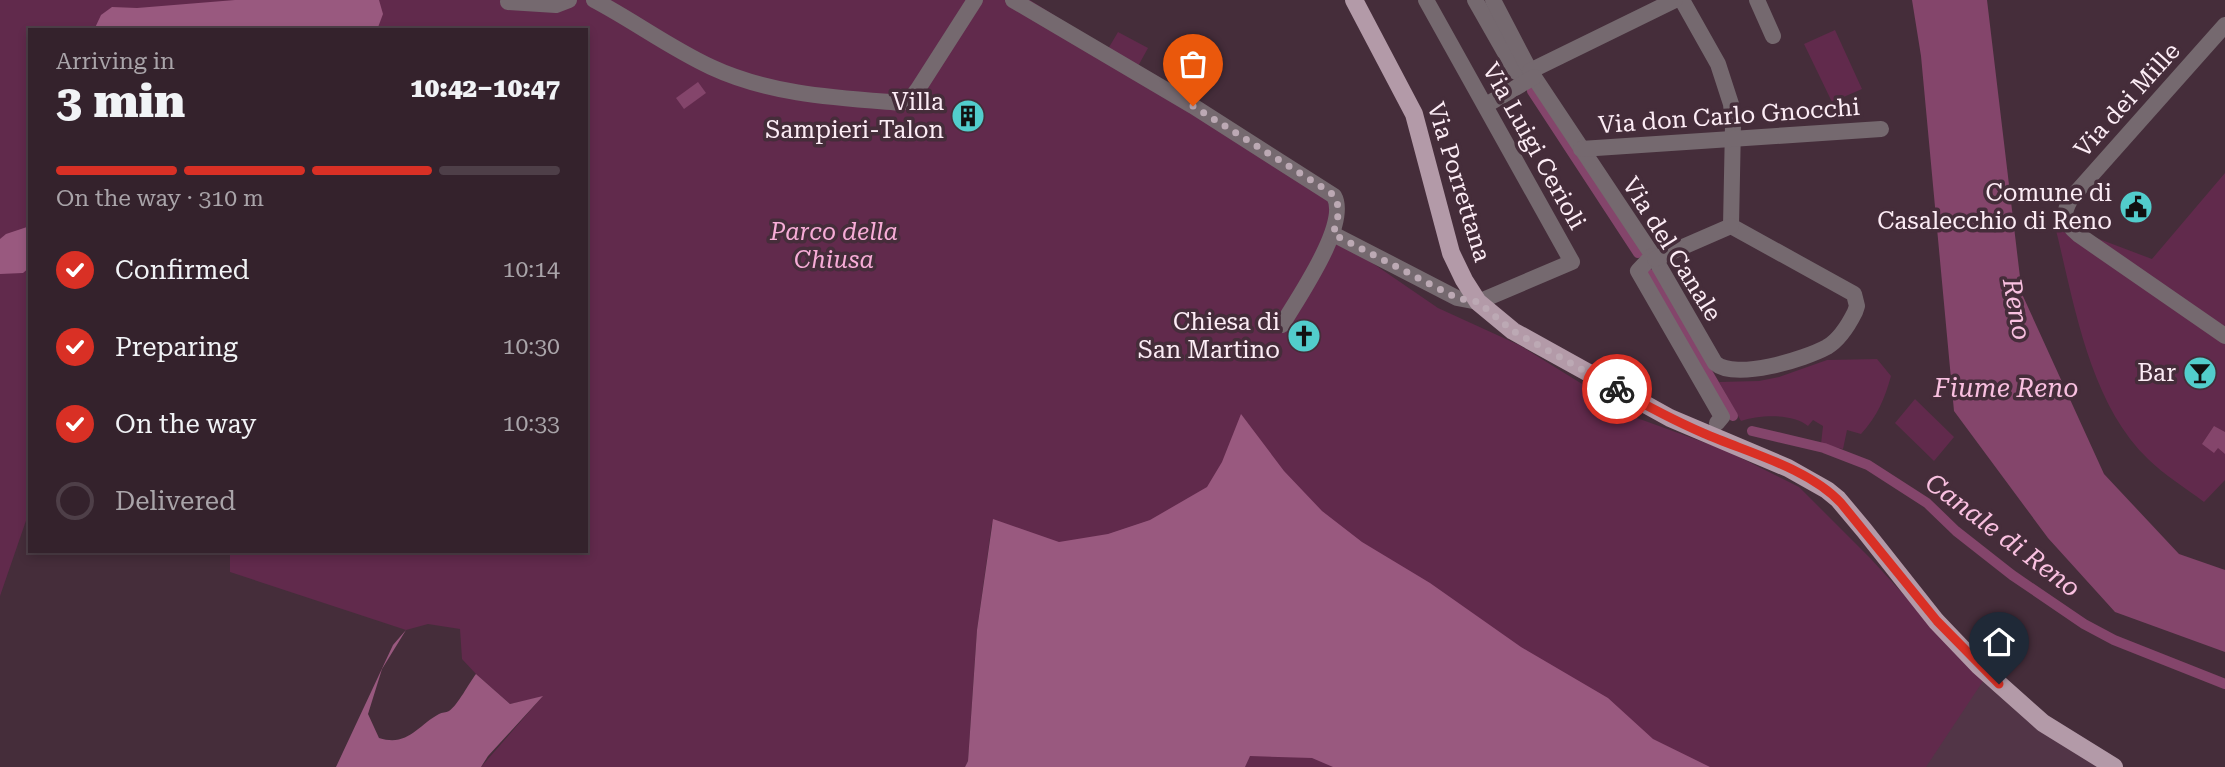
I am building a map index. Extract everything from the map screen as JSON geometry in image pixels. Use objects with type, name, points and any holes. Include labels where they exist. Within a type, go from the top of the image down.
[{"type":"main road","name":"Via Porrettana","points":[[1354,0],[1371,37],[1414,114],[1451,253],[1478,302],[1513,331],[1658,411],[1702,433],[1788,468],[1827,490],[1841,503],[1937,621],[1979,666],[2043,723],[2114,767]]},
{"type":"street","points":[[508,2],[556,5],[569,0]]},
{"type":"street","points":[[594,0],[712,68],[763,87],[902,103],[918,89],[975,0]]},
{"type":"street","points":[[1013,0],[1193,106],[1330,192],[1338,202],[1339,211],[1333,234],[1282,325]]},
{"type":"street","name":"Via Luigi Cerioli","points":[[1426,0],[1572,262],[1478,302]]},
{"type":"street","points":[[1475,0],[1527,74]]},
{"type":"street","name":"Via del Canale","points":[[1493,0],[1527,74],[1654,258],[1715,363],[1725,370],[1756,369],[1828,346],[1855,312],[1856,299],[1850,290],[1731,226]]},
{"type":"street","points":[[1486,105],[1527,74],[1675,0]]},
{"type":"street","points":[[1682,0],[1718,64],[1731,104],[1731,226],[1654,258],[1638,271],[1722,417],[1717,422]]},
{"type":"street","points":[[1757,0],[1773,36]]},
{"type":"street","name":"Via dei Mille","points":[[2225,24],[2073,195],[2065,211],[2066,221],[2071,229],[2225,336]]},
{"type":"street","name":"Via don Carlo Gnocchi","points":[[1581,149],[1881,129]]},
{"type":"street","points":[[1333,234],[1457,298],[1478,302]]},
{"type":"shaded area","points":[[235,0],[379,0],[383,14],[378,28],[95,28],[101,15],[112,7],[137,8]]},
{"type":"shaded area","points":[[28,227],[28,269],[23,273],[0,274],[0,239],[6,234]]},
{"type":"shaded area","points":[[1241,414],[1284,471],[1322,511],[1362,542],[1430,583],[1521,647],[1608,698],[1653,739],[1710,767],[1333,767],[1312,758],[1250,756],[1245,767],[965,767],[968,761],[977,630],[993,519],[1059,542],[1108,534],[1150,520],[1207,487],[1222,462]]},
{"type":"shaded area","points":[[1942,627],[2043,723],[2115,767],[1858,767]]},
{"type":"shaded area","points":[[406,630],[382,669],[368,714],[379,738],[405,738],[439,714],[449,711],[476,674],[510,704],[543,696],[481,767],[336,767],[393,645]]},
{"type":"green space","name":"Parco della Chiusa","points":[[0,0],[1030,0],[1108,49],[1118,32],[1148,48],[1137,68],[1333,199],[1330,234],[1438,308],[1519,345],[1637,418],[1725,450],[1799,487],[1871,559],[1983,681],[1926,767],[1000,767],[992,523],[977,630],[968,761],[965,767],[481,767],[542,697],[510,704],[462,659],[460,629],[428,624],[406,630],[230,572],[230,553],[588,553],[588,28],[28,28],[28,515],[0,596]]},
{"type":"green space","points":[[1835,30],[1862,89],[1832,102],[1804,44]]},
{"type":"green space","points":[[2225,173],[2225,480],[2204,502],[2148,459],[2111,409],[2086,348],[2054,222],[2152,259]]},
{"type":"green space","points":[[1877,359],[1891,376],[1886,392],[1876,414],[1861,434],[1847,430],[1843,449],[1821,444],[1823,426],[1813,420],[1808,426],[1794,419],[1776,416],[1741,421],[1719,382],[1759,381],[1779,377],[1827,360]]},
{"type":"green space","points":[[1915,399],[1954,437],[1934,461],[1895,423]]},
{"type":"water","name":"Fiume Reno","points":[[1912,0],[1987,0],[2022,294],[2104,474],[2179,554],[2225,570],[2225,652],[2115,612],[2048,538],[1954,411],[1921,56]]},
{"type":"water","points":[[698,82],[706,93],[684,109],[676,98]]},
{"type":"water","points":[[2214,426],[2225,432],[2225,454],[2218,448],[2214,453],[2202,444]]},
{"type":"waterway","name":"Canale di Reno","points":[[1532,91],[1638,253]]},
{"type":"waterway","name":"Canale di Reno","points":[[1650,274],[1733,416]]},
{"type":"waterway","name":"Canale di Reno","points":[[1752,431],[1824,448],[1868,465],[1927,503],[1956,531],[2012,575],[2084,624],[2114,640],[2225,684]]},
{"type":"way so far","points":[[1193,106],[1330,192],[1338,202],[1339,211],[1333,234],[1457,298],[1478,302],[1513,331],[1617,389]]},
{"type":"place","name":"Villa Sampieri-Talon","points":[[968,116]]},
{"type":"place","name":"Comune di Casalecchio di Reno","points":[[2136,207]]},
{"type":"place","name":"Chiesa di San Martino","points":[[1304,336]]},
{"type":"place","name":"Bar","points":[[2200,373]]},
{"type":"route","points":[[1617,389],[1670,418],[1788,468],[1827,490],[1864,530],[1937,621],[1999,684]]},
{"type":"water label","name":"Reno","points":[[2017,309]]}]
